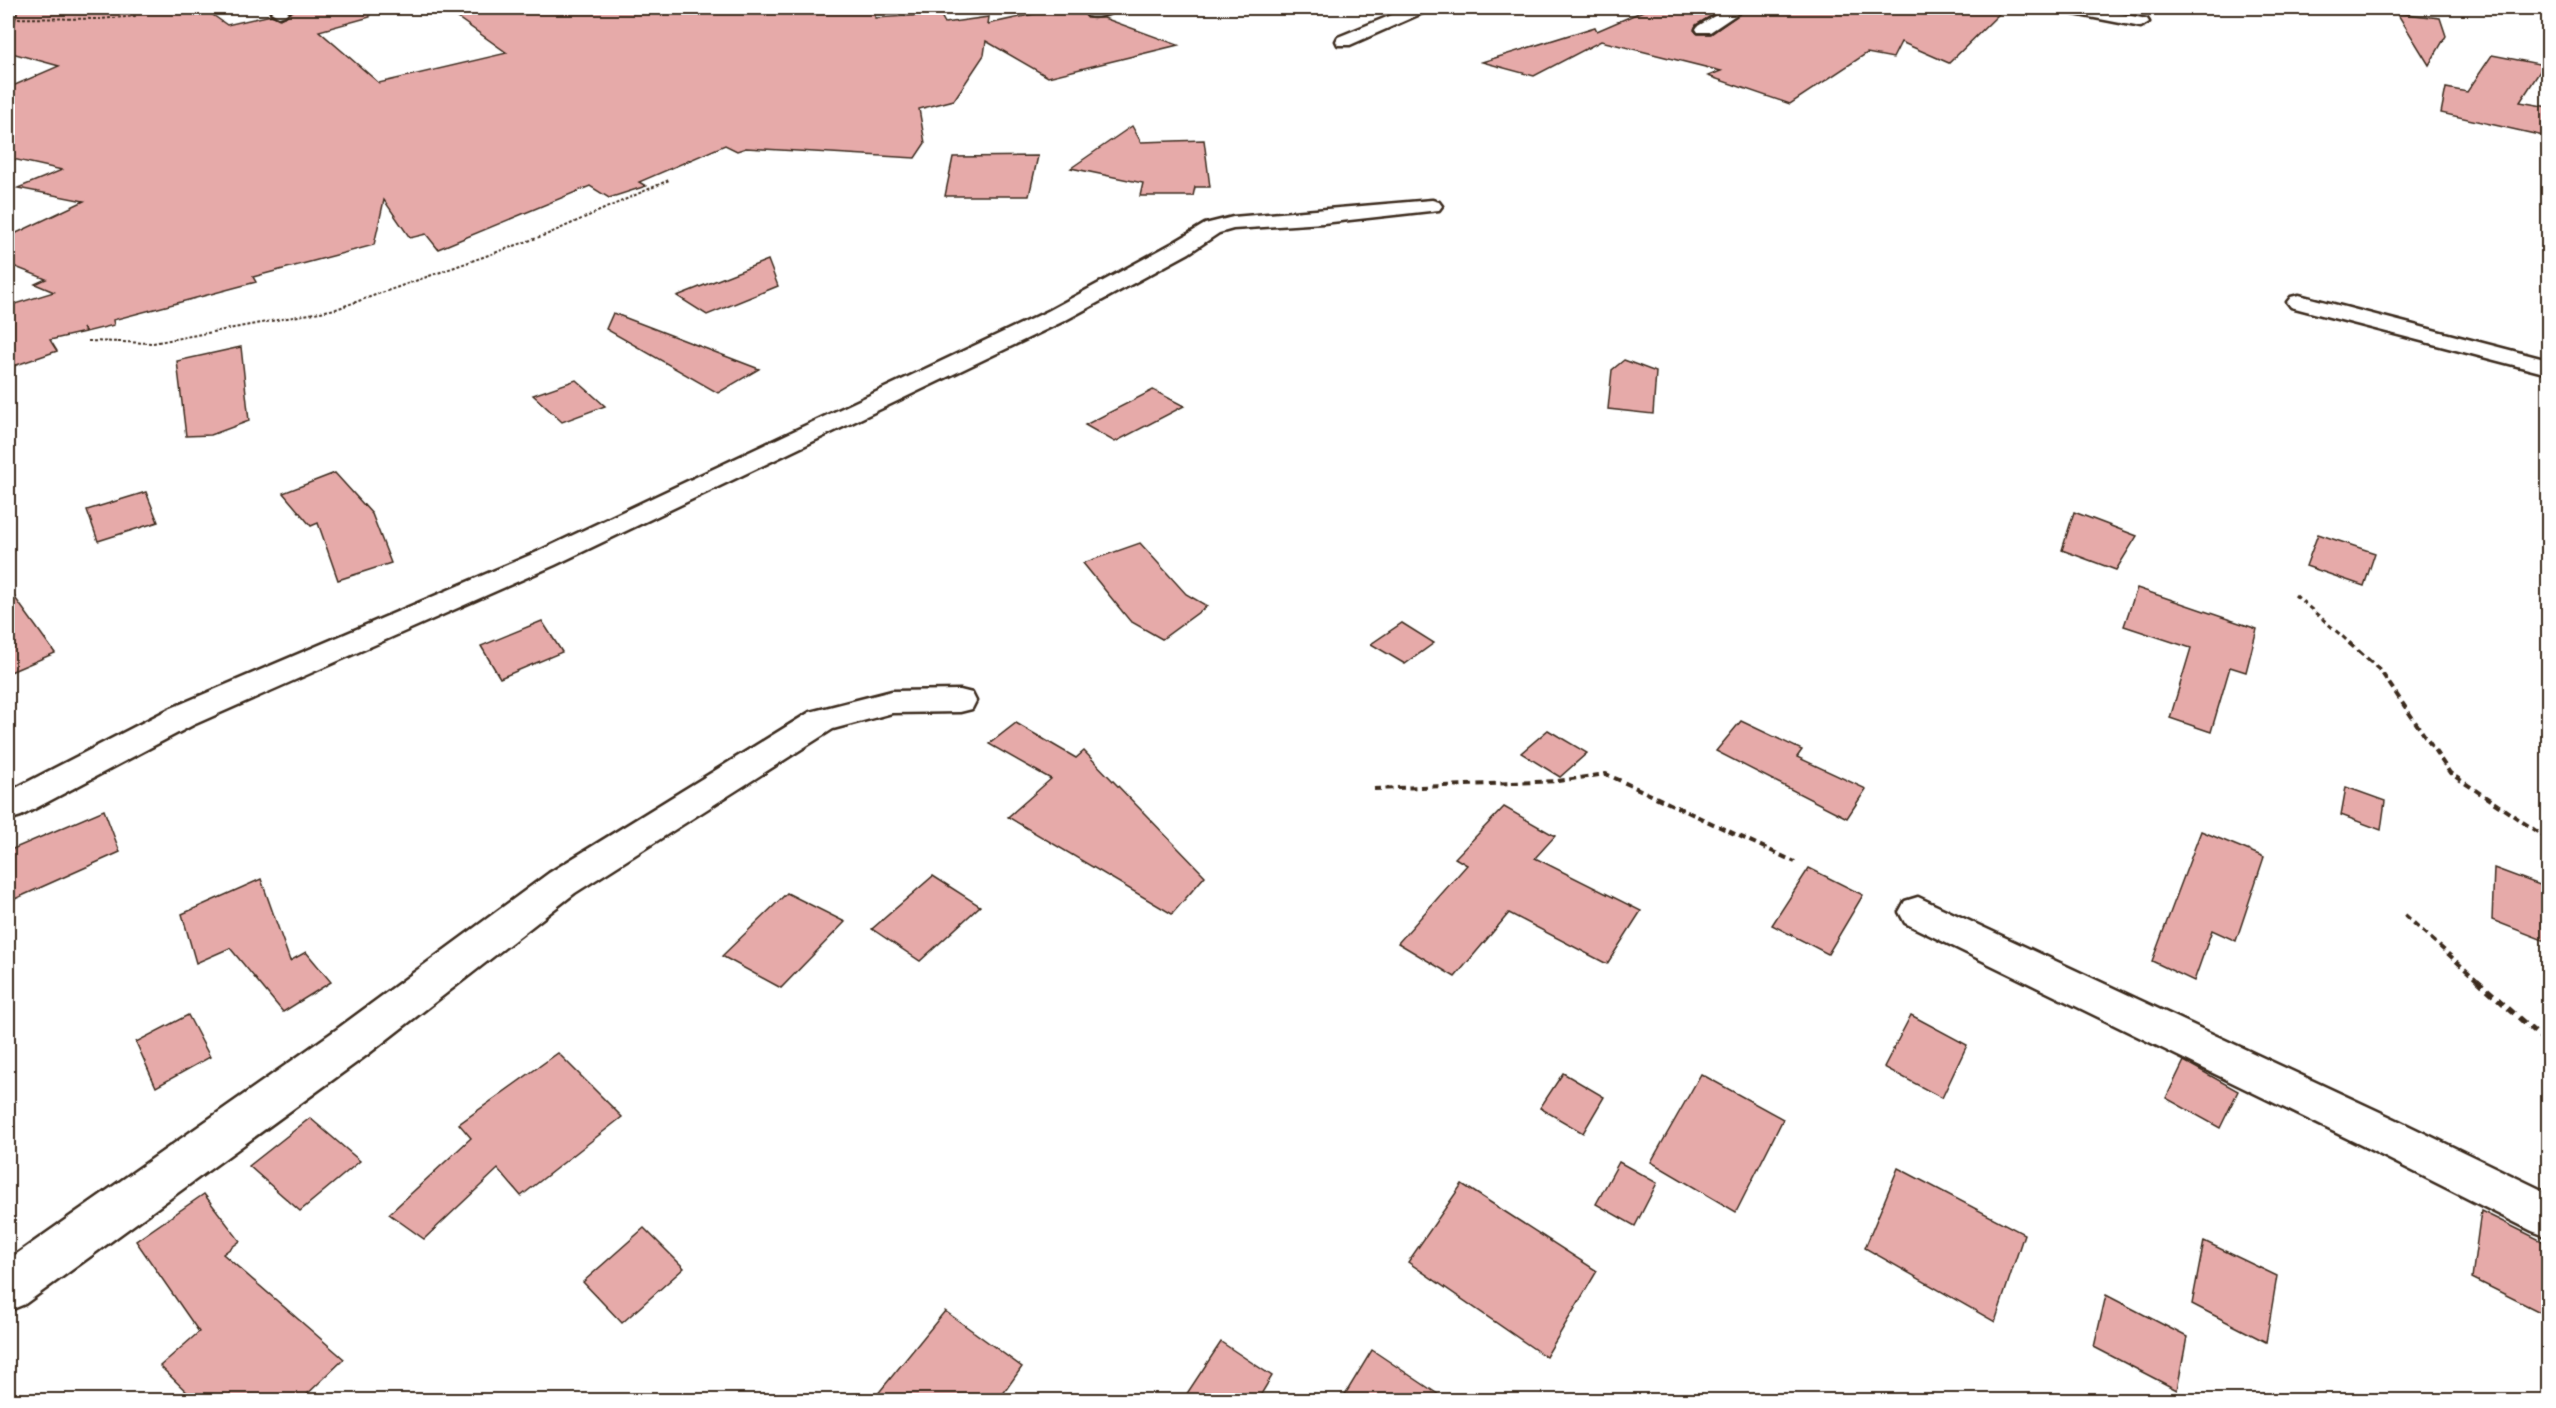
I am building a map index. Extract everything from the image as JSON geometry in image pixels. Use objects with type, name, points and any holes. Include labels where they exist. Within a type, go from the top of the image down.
[{"type":"street","points":[[1344,41],[1421,8]]},
{"type":"street","points":[[1704,29],[1738,8]]},
{"type":"street","points":[[2069,8],[2141,22]]},
{"type":"street","points":[[8,807],[181,717],[545,559],[1056,316],[1181,248],[1212,228],[1233,223],[1432,206]]},
{"type":"street","points":[[2299,302],[2548,368]]},
{"type":"street","points":[[8,1288],[352,1042],[562,883],[803,731],[822,720],[892,702],[960,701]]},
{"type":"street","points":[[1918,912],[2380,1132],[2548,1216]]},
{"type":"path","points":[[8,18],[100,19],[137,16]]},
{"type":"path","points":[[88,341],[153,343],[336,309],[548,234],[669,180]]},
{"type":"path","points":[[2295,595],[2380,670],[2450,772],[2548,839]]},
{"type":"path","points":[[1374,789],[1558,781],[1606,774],[1795,862]]},
{"type":"path","points":[[2405,915],[2548,1044]]},
{"type":"building","points":[[18,8],[203,8],[227,25],[271,15],[280,19],[298,8],[369,8],[370,17],[319,31],[379,83],[507,53],[444,8],[779,8],[778,12],[825,8],[875,8],[875,18],[940,14],[945,23],[989,17],[988,24],[1061,8],[1077,8],[1085,11],[1084,14],[1088,18],[1104,18],[1178,45],[1048,77],[986,41],[984,55],[954,100],[919,109],[925,143],[915,158],[746,148],[737,151],[725,145],[639,182],[646,186],[609,198],[590,186],[438,249],[426,234],[410,238],[384,200],[374,245],[253,277],[256,282],[113,320],[114,325],[86,332],[83,328],[85,332],[50,340],[57,351],[8,368],[8,306],[54,292],[35,284],[46,279],[8,264],[8,237],[84,201],[18,188],[62,170],[8,158],[8,88],[59,66],[8,52],[8,30],[13,29]]},
{"type":"building","points":[[1650,8],[1724,8],[1696,25],[1694,30],[1698,34],[1711,34],[1748,8],[2005,8],[1949,63],[1901,42],[1893,58],[1867,53],[1790,104],[1708,76],[1721,71],[1601,41],[1534,76],[1482,62],[1595,27],[1597,31]]},
{"type":"building","points":[[2397,13],[2440,18],[2446,36],[2429,65]]},
{"type":"building","points":[[2492,55],[2544,65],[2520,102],[2548,107],[2548,137],[2441,113],[2446,88],[2467,92]]},
{"type":"building","points":[[1132,126],[1141,142],[1204,140],[1210,187],[1195,187],[1193,196],[1140,196],[1143,183],[1071,168]]},
{"type":"building","points":[[1038,156],[1029,196],[945,196],[953,157]]},
{"type":"building","points":[[768,260],[778,286],[707,315],[677,296]]},
{"type":"building","points":[[613,313],[759,369],[718,393],[606,329]]},
{"type":"building","points":[[241,347],[249,421],[211,435],[186,436],[177,361]]},
{"type":"building","points":[[1624,360],[1656,372],[1653,414],[1608,409],[1612,370]]},
{"type":"building","points":[[576,380],[605,406],[562,422],[533,395]]},
{"type":"building","points":[[1153,390],[1184,406],[1115,442],[1085,425]]},
{"type":"building","points":[[335,473],[372,514],[391,563],[338,580],[318,523],[311,526],[283,493]]},
{"type":"building","points":[[146,492],[158,522],[98,541],[87,510]]},
{"type":"building","points":[[2074,512],[2137,536],[2116,570],[2062,550]]},
{"type":"building","points":[[2318,534],[2375,553],[2364,586],[2306,566]]},
{"type":"building","points":[[1140,543],[1186,594],[1207,606],[1162,639],[1130,621],[1083,563]]},
{"type":"building","points":[[8,588],[55,653],[8,673]]},
{"type":"building","points":[[2137,588],[2257,629],[2246,672],[2230,667],[2211,732],[2170,718],[2191,648],[2124,626]]},
{"type":"building","points":[[542,621],[562,652],[500,678],[481,646]]},
{"type":"building","points":[[1402,623],[1434,643],[1405,664],[1371,644]]},
{"type":"building","points":[[1741,721],[1802,750],[1797,757],[1866,789],[1847,818],[1716,751]]},
{"type":"building","points":[[1016,723],[1076,758],[1084,751],[1205,876],[1172,914],[1008,817],[1051,779],[989,744]]},
{"type":"building","points":[[1548,730],[1587,753],[1560,777],[1521,753]]},
{"type":"building","points":[[2346,787],[2385,801],[2381,830],[2341,815]]},
{"type":"building","points":[[1504,807],[1555,836],[1535,858],[1641,911],[1607,964],[1509,913],[1455,977],[1398,943],[1467,865],[1455,858]]},
{"type":"building","points":[[104,810],[120,852],[8,902],[8,851]]},
{"type":"building","points":[[2201,831],[2264,857],[2236,941],[2212,930],[2194,981],[2152,961]]},
{"type":"building","points":[[1809,868],[1863,895],[1828,954],[1772,925]]},
{"type":"building","points":[[2494,868],[2548,888],[2548,942],[2492,920]]},
{"type":"building","points":[[933,876],[980,906],[920,961],[872,929]]},
{"type":"building","points":[[261,879],[290,961],[306,952],[331,982],[283,1012],[230,948],[196,963],[182,914]]},
{"type":"building","points":[[787,893],[845,922],[781,988],[722,956]]},
{"type":"building","points":[[188,1015],[210,1057],[156,1087],[136,1042]]},
{"type":"building","points":[[1911,1015],[1967,1045],[1942,1098],[1884,1067]]},
{"type":"building","points":[[558,1053],[622,1117],[521,1196],[498,1169],[424,1239],[389,1214],[471,1138],[459,1124]]},
{"type":"building","points":[[2184,1061],[2238,1091],[2220,1128],[2166,1098]]},
{"type":"building","points":[[1563,1073],[1604,1097],[1583,1133],[1540,1108]]},
{"type":"building","points":[[1701,1074],[1783,1119],[1736,1212],[1651,1162]]},
{"type":"building","points":[[310,1118],[360,1161],[300,1211],[249,1166]]},
{"type":"building","points":[[1619,1162],[1657,1183],[1635,1226],[1596,1204]]},
{"type":"building","points":[[1898,1168],[2024,1234],[1995,1322],[1865,1248]]},
{"type":"building","points":[[1462,1184],[1597,1271],[1546,1357],[1408,1262]]},
{"type":"building","points":[[204,1194],[240,1241],[223,1254],[344,1359],[300,1401],[196,1401],[160,1366],[199,1332],[136,1241]]},
{"type":"building","points":[[2481,1211],[2548,1244],[2548,1316],[2472,1278]]},
{"type":"building","points":[[644,1228],[684,1268],[622,1323],[583,1282]]},
{"type":"building","points":[[2204,1241],[2277,1276],[2266,1342],[2192,1304]]},
{"type":"building","points":[[2106,1295],[2187,1337],[2177,1390],[2094,1347]]},
{"type":"building","points":[[945,1311],[1022,1367],[998,1401],[872,1401]]},
{"type":"building","points":[[1221,1342],[1272,1376],[1257,1401],[1182,1401]]},
{"type":"building","points":[[1372,1350],[1448,1401],[1341,1401]]}]
